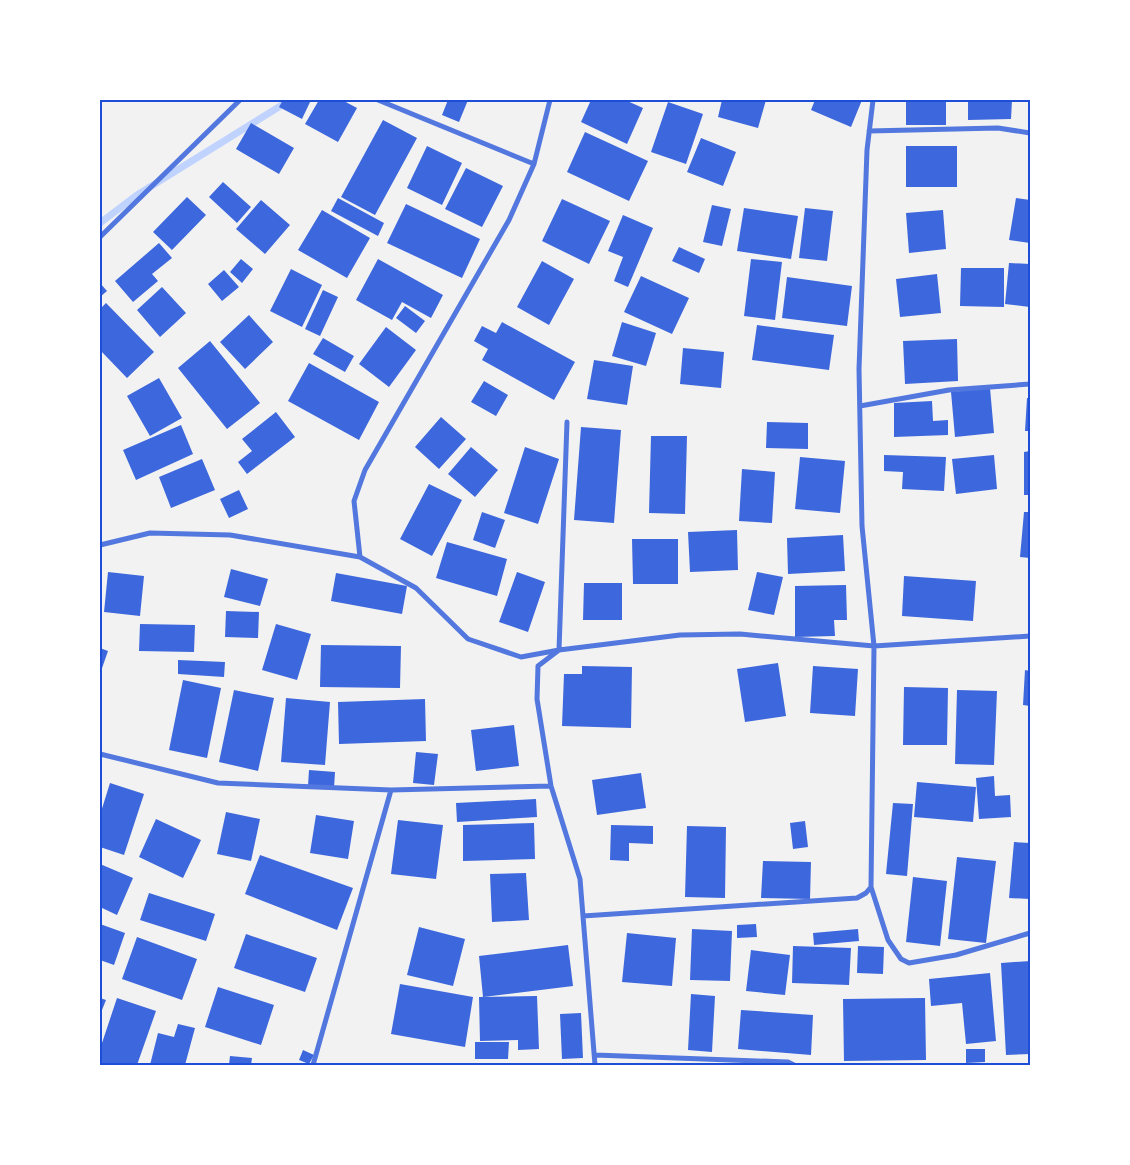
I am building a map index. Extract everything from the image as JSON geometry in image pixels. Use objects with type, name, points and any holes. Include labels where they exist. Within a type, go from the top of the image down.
[{"type":"street","points":[[100,237],[240,100]]},
{"type":"street","points":[[378,100],[534,164]]},
{"type":"street","points":[[360,557],[354,501],[365,470],[509,220],[534,164],[550,100]]},
{"type":"street","points":[[873,100],[867,150],[859,369],[862,526],[874,646],[871,888],[888,940],[901,959],[909,963],[956,955],[1030,932]]},
{"type":"street","points":[[869,131],[998,128],[1030,133]]},
{"type":"street","points":[[860,406],[949,390],[1030,384]]},
{"type":"street","points":[[559,650],[567,422]]},
{"type":"street","points":[[100,545],[150,533],[230,535],[360,557],[416,588],[468,639],[521,657],[559,650],[680,635],[740,634],[874,646],[1030,636]]},
{"type":"street","points":[[559,650],[538,666],[536,699],[551,786],[580,879],[595,1065]]},
{"type":"street","points":[[100,754],[218,783],[391,790],[551,786]]},
{"type":"street","points":[[313,1065],[391,790]]},
{"type":"street","points":[[583,916],[857,898],[871,888]]},
{"type":"street","points":[[595,1055],[788,1062],[794,1065]]},
{"type":"building","points":[[283,100],[311,100],[302,119],[279,107]]},
{"type":"building","points":[[319,100],[342,100],[357,108],[338,142],[305,124]]},
{"type":"building","points":[[448,100],[468,100],[459,122],[442,115]]},
{"type":"building","points":[[591,100],[625,100],[643,108],[627,144],[581,122]]},
{"type":"building","points":[[722,100],[766,100],[758,128],[718,117]]},
{"type":"building","points":[[815,100],[862,100],[851,127],[811,110]]},
{"type":"building","points":[[906,100],[946,100],[946,125],[906,125]]},
{"type":"building","points":[[968,100],[1012,100],[1011,119],[968,120]]},
{"type":"building","points":[[668,102],[703,114],[686,164],[651,152]]},
{"type":"building","points":[[383,120],[417,138],[375,215],[341,197]]},
{"type":"building","points":[[251,123],[294,148],[279,174],[236,149]]},
{"type":"building","points":[[585,132],[648,161],[629,201],[567,172]]},
{"type":"building","points":[[701,138],[736,152],[723,186],[687,172]]},
{"type":"building","points":[[427,146],[462,163],[442,205],[407,188]]},
{"type":"building","points":[[906,146],[957,146],[957,187],[906,187]]},
{"type":"building","points":[[466,168],[503,186],[482,227],[445,209]]},
{"type":"building","points":[[223,182],[251,207],[237,223],[209,197]]},
{"type":"building","points":[[187,197],[206,215],[172,250],[153,232]]},
{"type":"building","points":[[338,198],[384,223],[378,236],[331,211]]},
{"type":"building","points":[[1016,198],[1030,200],[1030,243],[1009,240]]},
{"type":"building","points":[[562,199],[610,221],[589,264],[542,241]]},
{"type":"building","points":[[261,200],[290,225],[265,254],[236,229]]},
{"type":"building","points":[[406,204],[480,239],[462,278],[387,243]]},
{"type":"building","points":[[712,205],[731,209],[722,246],[703,242]]},
{"type":"building","points":[[744,208],[798,216],[791,259],[737,251]]},
{"type":"building","points":[[805,208],[833,211],[827,261],[799,258]]},
{"type":"building","points":[[322,210],[370,238],[347,278],[298,250]]},
{"type":"building","points":[[943,210],[946,249],[909,253],[906,213]]},
{"type":"building","points":[[623,215],[653,228],[628,287],[614,281],[623,257],[608,251]]},
{"type":"building","points":[[159,243],[172,258],[152,274],[158,281],[133,302],[115,281]]},
{"type":"building","points":[[679,247],[705,259],[699,273],[672,261]]},
{"type":"building","points":[[241,259],[253,269],[242,283],[230,272]]},
{"type":"building","points":[[378,259],[443,295],[431,318],[402,302],[392,320],[356,300]]},
{"type":"building","points":[[751,259],[782,262],[775,320],[744,316]]},
{"type":"building","points":[[542,261],[574,279],[549,325],[517,307]]},
{"type":"building","points":[[1009,263],[1030,264],[1030,307],[1005,304]]},
{"type":"building","points":[[961,268],[1004,268],[1004,307],[960,306]]},
{"type":"building","points":[[291,269],[322,285],[302,327],[270,311]]},
{"type":"building","points":[[224,270],[239,287],[222,301],[208,284]]},
{"type":"building","points":[[937,274],[941,313],[900,317],[896,279]]},
{"type":"building","points":[[641,276],[689,298],[672,334],[624,312]]},
{"type":"building","points":[[787,277],[852,286],[847,326],[782,318]]},
{"type":"building","points":[[100,283],[107,291],[100,297]]},
{"type":"building","points":[[162,287],[186,313],[160,337],[137,310]]},
{"type":"building","points":[[323,290],[338,297],[320,336],[305,329]]},
{"type":"building","points":[[106,303],[154,352],[127,378],[100,350],[100,309]]},
{"type":"building","points":[[405,306],[425,321],[416,333],[396,318]]},
{"type":"building","points":[[249,315],[273,342],[245,369],[220,342]]},
{"type":"building","points":[[502,322],[575,362],[554,400],[482,360],[488,349],[474,341],[482,326],[496,333]]},
{"type":"building","points":[[622,322],[656,333],[646,366],[612,356]]},
{"type":"building","points":[[757,325],[834,335],[829,370],[752,360]]},
{"type":"building","points":[[386,327],[416,350],[389,387],[359,364]]},
{"type":"building","points":[[323,338],[354,356],[345,372],[313,354]]},
{"type":"building","points":[[957,339],[958,381],[905,384],[903,341]]},
{"type":"building","points":[[210,341],[260,403],[227,429],[178,368]]},
{"type":"building","points":[[683,348],[724,352],[721,388],[680,384]]},
{"type":"building","points":[[594,360],[633,366],[627,405],[587,399]]},
{"type":"building","points":[[309,363],[379,402],[359,440],[288,401]]},
{"type":"building","points":[[159,378],[182,418],[150,436],[127,396]]},
{"type":"building","points":[[484,381],[508,395],[496,416],[471,402]]},
{"type":"building","points":[[990,388],[994,433],[955,437],[951,392]]},
{"type":"building","points":[[1027,398],[1030,398],[1030,431],[1025,431]]},
{"type":"building","points":[[932,401],[933,421],[948,420],[948,435],[894,437],[894,403]]},
{"type":"building","points":[[276,412],[295,437],[247,474],[238,462],[252,451],[242,439]]},
{"type":"building","points":[[441,417],[466,439],[439,469],[415,447]]},
{"type":"building","points":[[767,422],[808,423],[808,449],[766,448]]},
{"type":"building","points":[[181,425],[193,454],[136,480],[123,450]]},
{"type":"building","points":[[581,427],[621,430],[614,523],[574,520]]},
{"type":"building","points":[[651,436],[687,436],[685,514],[649,513]]},
{"type":"building","points":[[471,447],[498,470],[475,497],[448,474]]},
{"type":"building","points":[[525,447],[559,459],[538,524],[504,513]]},
{"type":"building","points":[[1030,451],[1030,495],[1024,495],[1024,452]]},
{"type":"building","points":[[884,455],[946,457],[944,491],[902,489],[903,472],[884,471]]},
{"type":"building","points":[[994,455],[997,489],[956,494],[952,459]]},
{"type":"building","points":[[800,457],[845,461],[840,513],[795,509]]},
{"type":"building","points":[[202,459],[215,490],[171,508],[159,477]]},
{"type":"building","points":[[742,469],[775,472],[772,523],[739,521]]},
{"type":"building","points":[[429,484],[462,500],[432,556],[400,539]]},
{"type":"building","points":[[239,490],[248,509],[229,518],[220,499]]},
{"type":"building","points":[[482,512],[505,520],[495,548],[473,540]]},
{"type":"building","points":[[1024,512],[1030,512],[1030,558],[1020,557]]},
{"type":"building","points":[[737,530],[738,570],[690,572],[688,532]]},
{"type":"building","points":[[843,535],[845,571],[788,574],[787,538]]},
{"type":"building","points":[[632,539],[678,539],[678,584],[633,584]]},
{"type":"building","points":[[447,542],[507,559],[497,596],[436,578]]},
{"type":"building","points":[[231,569],[268,579],[260,606],[224,597]]},
{"type":"building","points":[[108,572],[144,576],[140,616],[104,612]]},
{"type":"building","points":[[517,572],[545,582],[528,632],[499,622]]},
{"type":"building","points":[[757,572],[783,577],[774,615],[748,610]]},
{"type":"building","points":[[336,573],[407,586],[402,614],[331,601]]},
{"type":"building","points":[[904,576],[976,581],[973,621],[902,616]]},
{"type":"building","points":[[584,583],[622,583],[622,620],[583,620]]},
{"type":"building","points":[[846,585],[847,620],[834,620],[835,636],[795,637],[795,586]]},
{"type":"building","points":[[226,611],[259,612],[258,638],[225,637]]},
{"type":"building","points":[[140,624],[195,625],[194,652],[139,651]]},
{"type":"building","points":[[276,624],[311,634],[297,680],[262,670]]},
{"type":"building","points":[[321,645],[401,646],[400,688],[320,687]]},
{"type":"building","points":[[100,648],[108,651],[100,674]]},
{"type":"building","points":[[178,660],[225,662],[224,677],[178,674]]},
{"type":"building","points":[[778,663],[786,716],[745,722],[737,669]]},
{"type":"building","points":[[582,666],[632,667],[631,728],[562,726],[564,674],[582,674]]},
{"type":"building","points":[[813,666],[858,669],[855,716],[810,713]]},
{"type":"building","points":[[1025,670],[1030,671],[1030,706],[1023,705]]},
{"type":"building","points":[[183,680],[221,688],[207,758],[169,750]]},
{"type":"building","points":[[904,687],[948,688],[947,745],[903,745]]},
{"type":"building","points":[[234,690],[274,698],[258,771],[219,762]]},
{"type":"building","points":[[957,690],[997,691],[994,765],[955,764]]},
{"type":"building","points":[[286,698],[330,702],[325,765],[281,762]]},
{"type":"building","points":[[425,699],[426,741],[339,744],[338,702]]},
{"type":"building","points":[[514,725],[519,766],[476,771],[471,730]]},
{"type":"building","points":[[416,752],[438,754],[434,785],[413,783]]},
{"type":"building","points":[[309,770],[335,772],[334,788],[308,786]]},
{"type":"building","points":[[641,773],[646,808],[597,815],[592,780]]},
{"type":"building","points":[[994,776],[995,796],[1010,795],[1011,817],[979,819],[976,778]]},
{"type":"building","points":[[917,782],[976,787],[973,822],[914,817]]},
{"type":"building","points":[[110,783],[144,794],[124,855],[100,847],[100,815]]},
{"type":"building","points":[[536,799],[537,817],[457,822],[456,803]]},
{"type":"building","points":[[893,803],[913,804],[907,876],[886,874]]},
{"type":"building","points":[[226,812],[260,819],[251,861],[217,854]]},
{"type":"building","points":[[316,815],[354,821],[348,859],[310,853]]},
{"type":"building","points":[[156,819],[201,840],[183,878],[139,857]]},
{"type":"building","points":[[398,820],[443,825],[436,879],[391,874]]},
{"type":"building","points":[[805,821],[808,847],[793,849],[790,823]]},
{"type":"building","points":[[534,823],[535,859],[463,861],[463,825]]},
{"type":"building","points":[[611,825],[653,826],[653,844],[629,843],[629,861],[610,860]]},
{"type":"building","points":[[687,826],[726,827],[725,898],[685,897]]},
{"type":"building","points":[[1014,842],[1030,843],[1030,899],[1009,898]]},
{"type":"building","points":[[260,855],[353,888],[337,930],[245,894]]},
{"type":"building","points":[[957,857],[996,861],[986,943],[948,939]]},
{"type":"building","points":[[763,861],[811,862],[810,899],[761,898]]},
{"type":"building","points":[[100,864],[133,878],[117,915],[100,907]]},
{"type":"building","points":[[526,873],[529,920],[492,922],[490,874]]},
{"type":"building","points":[[913,877],[947,881],[940,946],[906,942]]},
{"type":"building","points":[[149,893],[215,914],[206,941],[140,920]]},
{"type":"building","points":[[100,924],[125,933],[114,965],[100,960]]},
{"type":"building","points":[[756,924],[757,937],[737,938],[737,925]]},
{"type":"building","points":[[419,927],[465,939],[453,986],[407,975]]},
{"type":"building","points":[[692,929],[732,931],[730,981],[690,980]]},
{"type":"building","points":[[858,929],[859,941],[814,945],[813,933]]},
{"type":"building","points":[[627,933],[676,938],[672,986],[622,982]]},
{"type":"building","points":[[246,934],[317,958],[305,992],[234,968]]},
{"type":"building","points":[[137,937],[197,959],[182,1000],[122,979]]},
{"type":"building","points":[[568,945],[573,986],[483,997],[479,956]]},
{"type":"building","points":[[793,946],[851,948],[849,985],[792,983]]},
{"type":"building","points":[[858,946],[884,947],[883,974],[857,973]]},
{"type":"building","points":[[751,950],[790,955],[785,995],[746,991]]},
{"type":"building","points":[[1030,961],[1030,1054],[1006,1055],[1001,963]]},
{"type":"building","points":[[990,973],[996,1041],[966,1044],[962,1003],[931,1006],[929,979]]},
{"type":"building","points":[[400,984],[473,997],[465,1047],[391,1034]]},
{"type":"building","points":[[218,987],[274,1005],[261,1045],[205,1027]]},
{"type":"building","points":[[691,994],[715,996],[712,1052],[688,1050]]},
{"type":"building","points":[[537,996],[539,1049],[518,1050],[518,1040],[480,1041],[479,997]]},
{"type":"building","points":[[100,998],[106,1000],[100,1015]]},
{"type":"building","points":[[117,998],[156,1011],[137,1065],[100,1065],[100,1049]]},
{"type":"building","points":[[925,998],[926,1060],[844,1061],[843,999]]},
{"type":"building","points":[[741,1010],[813,1015],[811,1055],[738,1049]]},
{"type":"building","points":[[581,1013],[583,1058],[562,1059],[560,1014]]},
{"type":"building","points":[[178,1024],[195,1028],[185,1065],[150,1065],[158,1033],[174,1037]]},
{"type":"building","points":[[475,1042],[509,1042],[508,1059],[475,1059]]},
{"type":"building","points":[[966,1049],[985,1049],[985,1062],[966,1063]]},
{"type":"building","points":[[303,1050],[314,1055],[309,1064],[299,1060]]},
{"type":"building","points":[[230,1056],[252,1058],[251,1065],[229,1065]]},
{"type":"waterway","points":[[100,223],[137,195],[290,100]]}]
